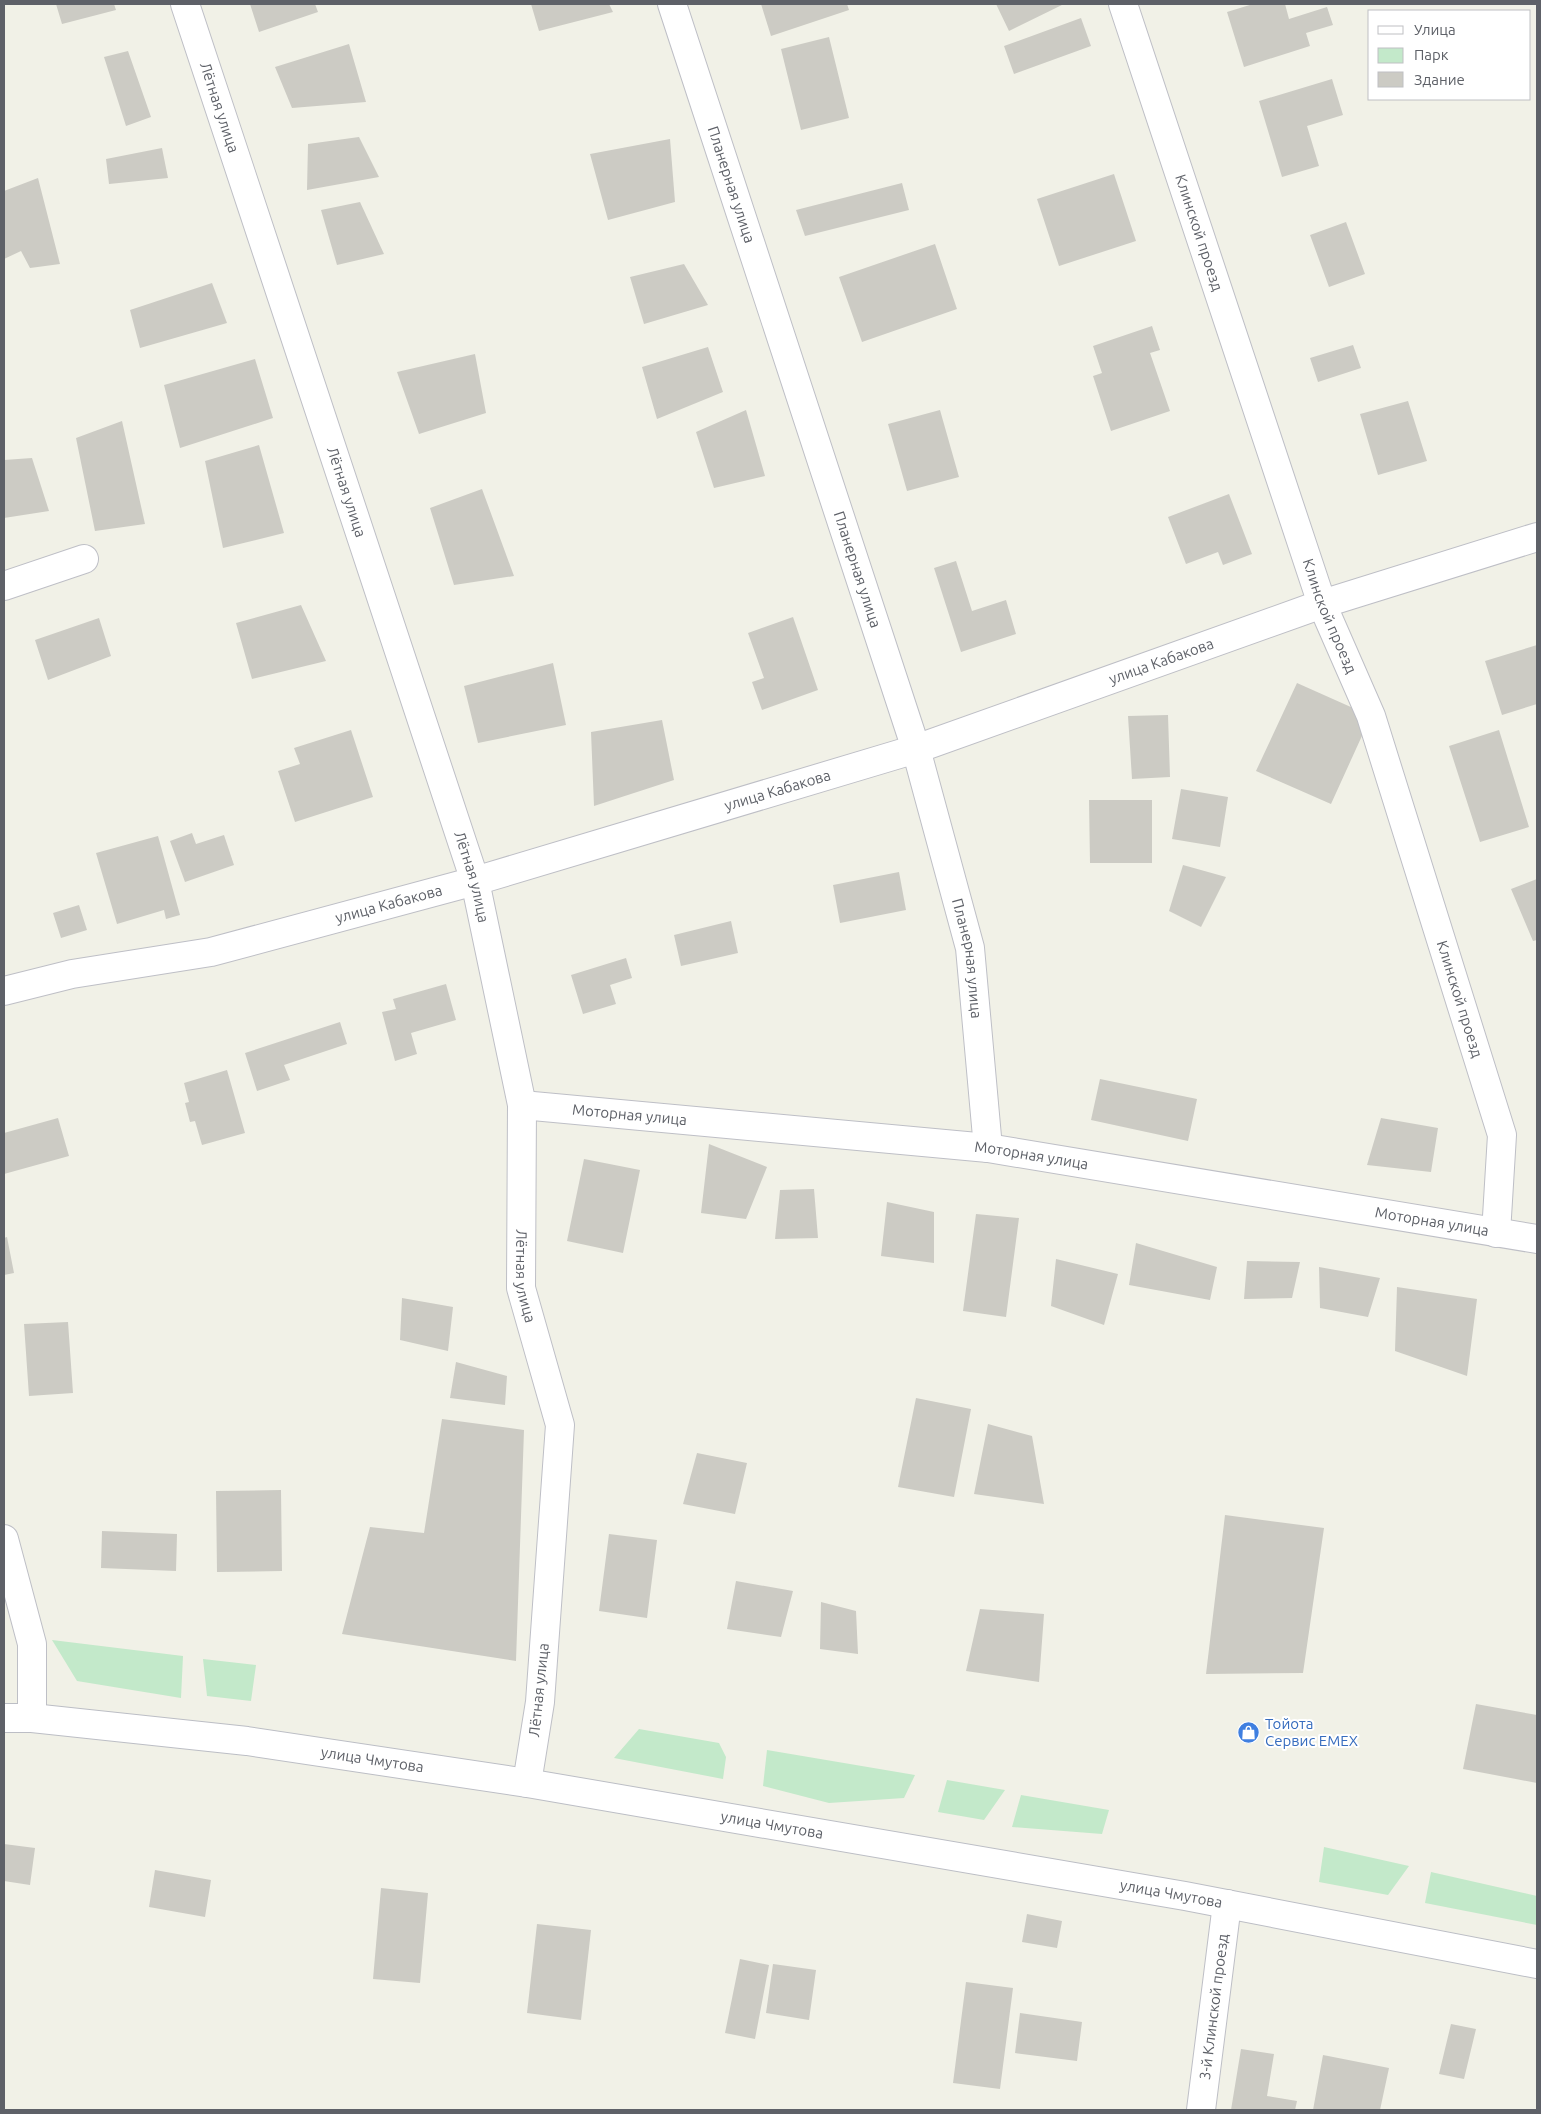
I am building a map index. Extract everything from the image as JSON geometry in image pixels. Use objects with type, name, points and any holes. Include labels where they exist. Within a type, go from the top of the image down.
[{"type":"street","name":"Лётная улица","points":[[185,4],[475,881],[522,1104],[520,1288],[560,1426],[540,1702],[527,1783]]},
{"type":"street","name":"Планерная улица","points":[[672,4],[916,749],[970,948],[988,1148]]},
{"type":"street","name":"Клинской проезд","points":[[1122,4],[1322,604],[1371,716],[1502,1135],[1496,1233]]},
{"type":"street","name":"улица Кабакова","points":[[4,992],[72,974],[211,952],[475,881],[916,749],[1322,604],[1537,537]]},
{"type":"street","points":[[4,586],[84,559]]},
{"type":"street","name":"Моторная улица","points":[[522,1104],[988,1148],[1537,1239]]},
{"type":"street","points":[[4,1539],[32,1644],[32,1718]]},
{"type":"street","name":"улица Чмутова","points":[[4,1718],[32,1718],[247,1741],[527,1783],[1227,1904],[1537,1964]]},
{"type":"street","name":"3-й Клинской проезд","points":[[1202,2110],[1227,1904]]},
{"type":"green space","points":[[52,1640],[183,1656],[181,1698],[77,1681]]},
{"type":"green space","points":[[203,1659],[256,1665],[251,1701],[207,1696]]},
{"type":"green space","points":[[639,1729],[719,1743],[726,1757],[723,1779],[614,1758]]},
{"type":"green space","points":[[767,1750],[915,1775],[904,1798],[829,1803],[763,1786]]},
{"type":"green space","points":[[947,1780],[1005,1790],[984,1820],[938,1812]]},
{"type":"green space","points":[[1021,1795],[1109,1810],[1102,1834],[1012,1827]]},
{"type":"green space","points":[[1324,1847],[1409,1866],[1388,1895],[1319,1882]]},
{"type":"green space","points":[[1431,1872],[1537,1896],[1537,1925],[1425,1903]]},
{"type":"building","points":[[56,4],[114,4],[116,10],[62,24]]},
{"type":"building","points":[[250,4],[315,4],[318,12],[259,32]]},
{"type":"building","points":[[531,4],[609,4],[613,12],[539,31]]},
{"type":"building","points":[[761,4],[847,4],[849,10],[771,36]]},
{"type":"building","points":[[996,4],[1064,4],[1009,31]]},
{"type":"building","points":[[1253,4],[1285,4],[1289,19],[1327,7],[1333,25],[1306,33],[1310,46],[1244,67],[1227,12]]},
{"type":"building","points":[[1081,18],[1091,46],[1014,74],[1004,46]]},
{"type":"building","points":[[829,37],[849,118],[801,130],[781,49]]},
{"type":"building","points":[[349,44],[366,102],[292,108],[275,67]]},
{"type":"building","points":[[128,51],[151,117],[126,126],[104,57]]},
{"type":"building","points":[[1332,79],[1343,115],[1307,126],[1319,166],[1282,177],[1259,101]]},
{"type":"building","points":[[359,137],[379,177],[307,190],[308,144]]},
{"type":"building","points":[[670,139],[675,202],[608,220],[590,154]]},
{"type":"building","points":[[162,148],[168,178],[109,184],[106,159]]},
{"type":"building","points":[[1114,174],[1136,241],[1059,266],[1037,199]]},
{"type":"building","points":[[38,178],[60,264],[30,268],[21,251],[4,259],[4,191]]},
{"type":"building","points":[[902,183],[909,210],[805,236],[796,210]]},
{"type":"building","points":[[360,202],[384,254],[337,265],[321,210]]},
{"type":"building","points":[[1346,222],[1365,274],[1329,287],[1310,235]]},
{"type":"building","points":[[935,244],[957,309],[862,342],[839,277]]},
{"type":"building","points":[[684,264],[708,305],[644,324],[630,277]]},
{"type":"building","points":[[212,283],[227,323],[140,348],[130,310]]},
{"type":"building","points":[[1152,326],[1160,350],[1150,353],[1170,411],[1111,431],[1093,376],[1102,373],[1093,346]]},
{"type":"building","points":[[1353,345],[1361,368],[1318,382],[1310,358]]},
{"type":"building","points":[[708,347],[723,392],[657,419],[642,367]]},
{"type":"building","points":[[475,354],[486,413],[419,434],[397,372]]},
{"type":"building","points":[[255,359],[273,418],[180,448],[164,385]]},
{"type":"building","points":[[1408,401],[1427,461],[1378,475],[1360,414]]},
{"type":"building","points":[[746,410],[765,476],[714,488],[696,432]]},
{"type":"building","points":[[940,410],[959,477],[907,491],[888,424]]},
{"type":"building","points":[[122,421],[145,524],[95,531],[76,438]]},
{"type":"building","points":[[259,445],[284,533],[223,548],[205,461]]},
{"type":"building","points":[[32,458],[49,511],[4,518],[4,460]]},
{"type":"building","points":[[482,489],[514,576],[454,585],[430,508]]},
{"type":"building","points":[[1229,494],[1252,554],[1223,565],[1218,552],[1186,564],[1168,517]]},
{"type":"building","points":[[956,561],[972,611],[1006,600],[1016,634],[961,652],[934,568]]},
{"type":"building","points":[[301,605],[326,661],[252,679],[236,623]]},
{"type":"building","points":[[793,617],[818,690],[762,710],[752,682],[764,678],[748,633]]},
{"type":"building","points":[[99,618],[111,656],[48,680],[35,640]]},
{"type":"building","points":[[1537,645],[1537,704],[1502,715],[1485,661]]},
{"type":"building","points":[[553,663],[566,725],[478,743],[464,686]]},
{"type":"building","points":[[1297,683],[1371,716],[1331,804],[1256,771]]},
{"type":"building","points":[[1168,715],[1170,777],[1132,779],[1128,716]]},
{"type":"building","points":[[662,720],[674,780],[594,806],[591,732]]},
{"type":"building","points":[[351,730],[373,797],[295,822],[278,771],[300,764],[294,748]]},
{"type":"building","points":[[1499,730],[1529,827],[1480,842],[1449,746]]},
{"type":"building","points":[[1181,789],[1228,797],[1220,847],[1172,839]]},
{"type":"building","points":[[1089,800],[1152,800],[1152,863],[1090,863]]},
{"type":"building","points":[[192,833],[196,844],[224,835],[234,865],[185,882],[170,841]]},
{"type":"building","points":[[158,836],[180,915],[166,919],[164,910],[117,924],[96,853]]},
{"type":"building","points":[[1183,865],[1226,877],[1201,927],[1169,911]]},
{"type":"building","points":[[899,872],[906,910],[840,923],[833,885]]},
{"type":"building","points":[[1537,879],[1537,940],[1533,941],[1511,889]]},
{"type":"building","points":[[79,905],[87,930],[61,938],[53,913]]},
{"type":"building","points":[[731,921],[738,953],[681,966],[674,935]]},
{"type":"building","points":[[626,958],[632,978],[610,985],[616,1004],[583,1014],[571,975]]},
{"type":"building","points":[[446,984],[456,1020],[411,1033],[417,1054],[395,1061],[382,1012],[396,1009],[393,999]]},
{"type":"building","points":[[340,1022],[347,1044],[284,1065],[290,1080],[257,1091],[245,1053]]},
{"type":"building","points":[[227,1070],[245,1133],[202,1145],[195,1121],[190,1122],[185,1103],[189,1102],[184,1083]]},
{"type":"building","points":[[1100,1079],[1197,1099],[1188,1141],[1091,1120]]},
{"type":"building","points":[[58,1118],[69,1156],[4,1174],[4,1133]]},
{"type":"building","points":[[1381,1118],[1438,1128],[1431,1172],[1367,1165]]},
{"type":"building","points":[[709,1144],[767,1167],[746,1219],[701,1213]]},
{"type":"building","points":[[584,1159],[640,1170],[623,1253],[567,1241]]},
{"type":"building","points":[[814,1189],[818,1238],[775,1239],[780,1190]]},
{"type":"building","points":[[887,1202],[934,1212],[934,1263],[881,1256]]},
{"type":"building","points":[[976,1214],[1019,1218],[1006,1317],[963,1311]]},
{"type":"building","points":[[7,1237],[14,1273],[4,1275],[4,1238]]},
{"type":"building","points":[[1136,1243],[1217,1267],[1210,1300],[1129,1285]]},
{"type":"building","points":[[1056,1259],[1118,1274],[1104,1325],[1051,1306]]},
{"type":"building","points":[[1247,1261],[1300,1262],[1292,1298],[1244,1299]]},
{"type":"building","points":[[1319,1267],[1380,1278],[1368,1317],[1320,1308]]},
{"type":"building","points":[[1397,1287],[1477,1299],[1467,1376],[1395,1351]]},
{"type":"building","points":[[402,1298],[453,1307],[448,1351],[400,1340]]},
{"type":"building","points":[[68,1322],[73,1393],[29,1396],[24,1324]]},
{"type":"building","points":[[456,1362],[507,1376],[505,1405],[450,1398]]},
{"type":"building","points":[[916,1398],[971,1409],[954,1497],[898,1487]]},
{"type":"building","points":[[442,1419],[524,1430],[516,1661],[342,1634],[370,1527],[424,1533]]},
{"type":"building","points":[[988,1424],[1032,1436],[1044,1504],[974,1494]]},
{"type":"building","points":[[697,1453],[747,1463],[735,1514],[683,1504]]},
{"type":"building","points":[[281,1490],[282,1571],[217,1572],[216,1491]]},
{"type":"building","points":[[1225,1515],[1324,1528],[1303,1673],[1206,1674]]},
{"type":"building","points":[[102,1531],[177,1534],[176,1571],[101,1568]]},
{"type":"building","points":[[609,1534],[657,1540],[647,1618],[599,1611]]},
{"type":"building","points":[[736,1581],[793,1591],[781,1637],[727,1629]]},
{"type":"building","points":[[821,1602],[856,1611],[858,1654],[820,1649]]},
{"type":"building","points":[[980,1609],[1044,1614],[1039,1682],[966,1671]]},
{"type":"building","points":[[1476,1704],[1537,1715],[1537,1783],[1463,1769]]},
{"type":"building","points":[[4,1844],[35,1848],[30,1885],[4,1881]]},
{"type":"building","points":[[155,1870],[211,1880],[205,1917],[149,1907]]},
{"type":"building","points":[[381,1888],[428,1893],[420,1983],[373,1979]]},
{"type":"building","points":[[1027,1914],[1062,1921],[1057,1948],[1022,1942]]},
{"type":"building","points":[[537,1924],[591,1930],[581,2020],[527,2013]]},
{"type":"building","points":[[740,1959],[769,1965],[755,2039],[725,2033]]},
{"type":"building","points":[[773,1964],[816,1970],[809,2020],[766,2013]]},
{"type":"building","points":[[966,1982],[1013,1988],[1000,2089],[953,2083]]},
{"type":"building","points":[[1020,2013],[1082,2022],[1077,2061],[1015,2053]]},
{"type":"building","points":[[1451,2024],[1476,2029],[1464,2079],[1439,2074]]},
{"type":"building","points":[[1241,2049],[1274,2054],[1267,2096],[1297,2101],[1295,2110],[1231,2110]]},
{"type":"building","points":[[1323,2055],[1389,2068],[1380,2110],[1313,2110]]},
{"type":"place","name":"Тойота Сервис EMEX","points":[[1249,1733]]}]
